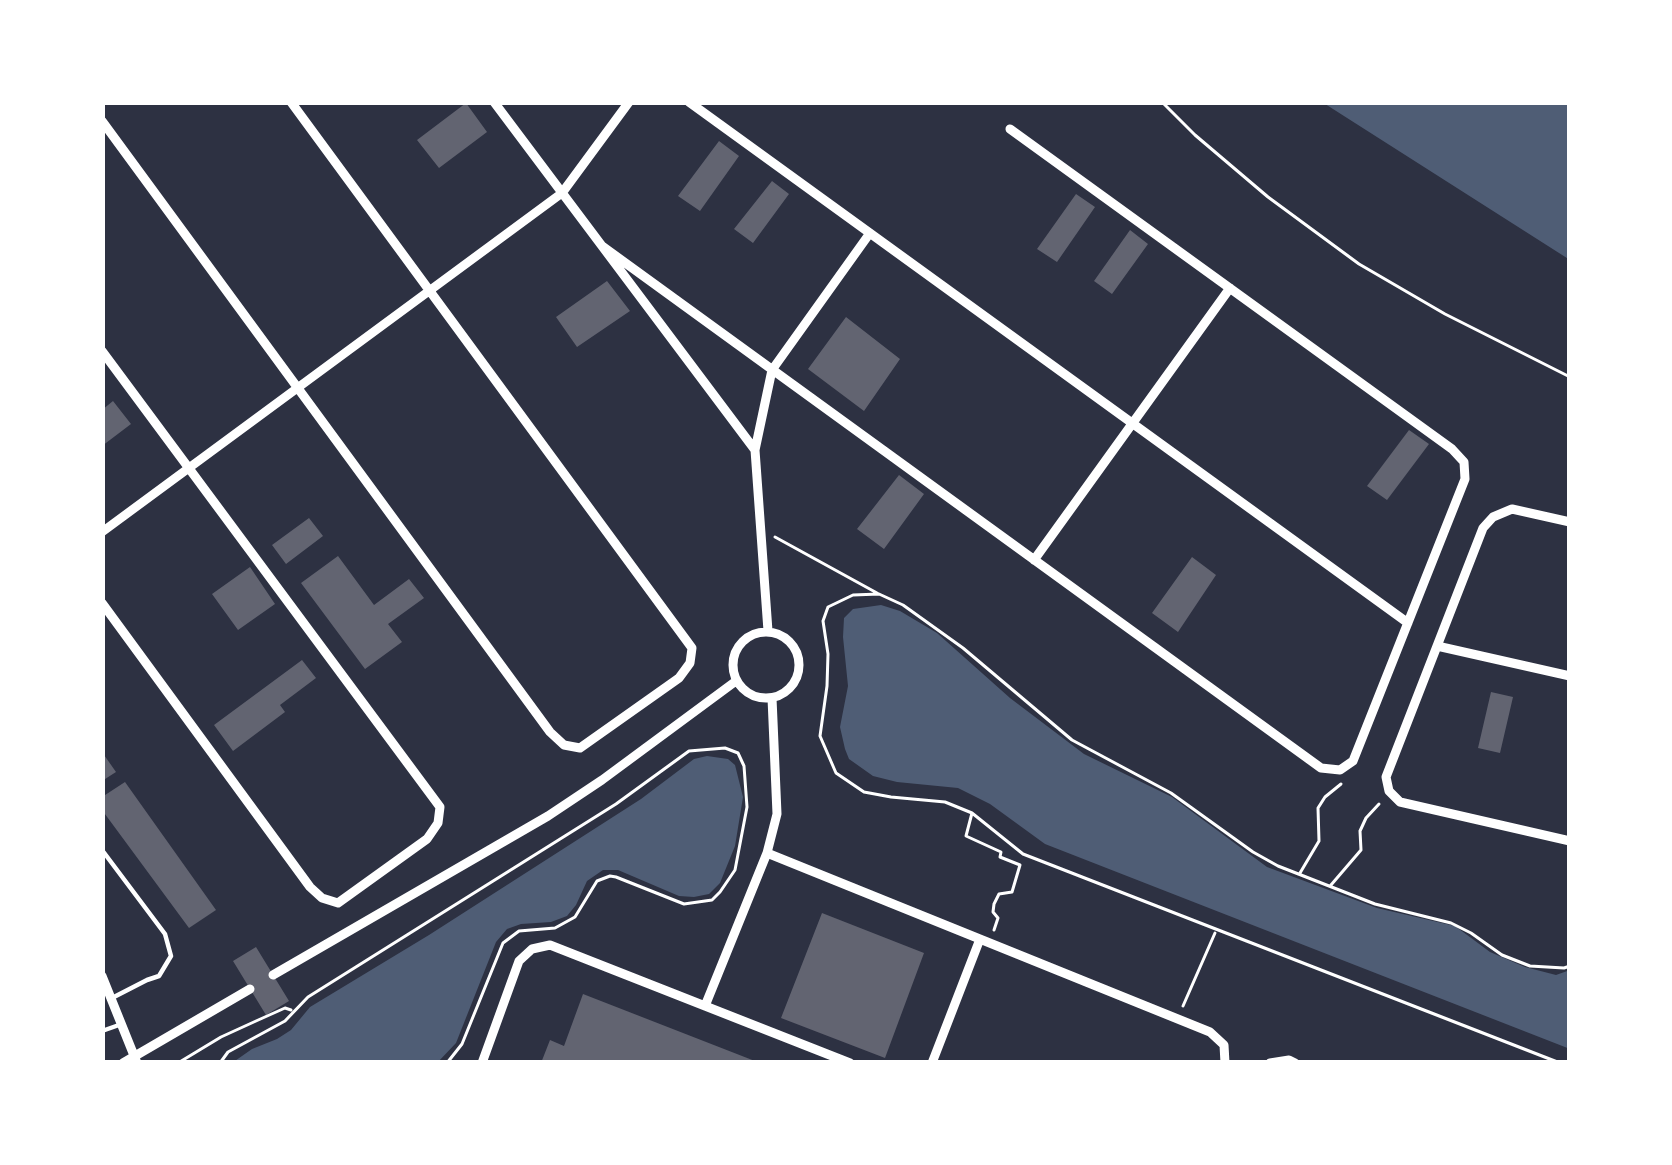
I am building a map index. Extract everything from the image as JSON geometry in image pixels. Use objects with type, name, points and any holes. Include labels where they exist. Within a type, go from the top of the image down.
[{"type":"street","points":[[102,121],[550,732],[564,745],[580,748],[679,678],[690,663],[692,648],[291,102]]},
{"type":"street","points":[[494,102],[754,450]]},
{"type":"street","points":[[102,532],[562,193],[628,102]]},
{"type":"street","points":[[689,102],[1408,623]]},
{"type":"street","points":[[602,246],[1321,768],[1340,770],[1354,760],[1466,479],[1464,462],[1452,448],[1010,129]]},
{"type":"street","points":[[768,631],[754,450],[772,370],[870,233]]},
{"type":"street","points":[[1034,560],[1230,288]]},
{"type":"street","points":[[102,351],[440,807],[439,823],[427,839],[338,903],[322,898],[102,603]]},
{"type":"street","points":[[1570,522],[1512,509],[1493,517],[1483,528],[1386,777],[1389,791],[1400,802],[1570,841]]},
{"type":"street","points":[[754,633],[783,636],[795,647],[800,663],[787,692],[758,698],[736,681],[734,653],[754,633]]},
{"type":"street","points":[[1437,646],[1570,676]]},
{"type":"street","points":[[273,975],[548,816],[736,681]]},
{"type":"street","points":[[705,1006],[767,854],[777,814],[772,698]]},
{"type":"street","points":[[767,854],[1210,1032],[1224,1045],[1225,1063]]},
{"type":"street","points":[[932,1063],[985,941]]},
{"type":"street","points":[[482,1063],[519,961],[532,949],[550,945],[850,1063]]},
{"type":"street","points":[[102,978],[136,1059]]},
{"type":"street","points":[[123,1063],[250,989]]},
{"type":"street","points":[[1270,1062],[1295,1063]]},
{"type":"lane","points":[[102,850],[165,934],[171,956],[160,976],[112,998]]},
{"type":"lane","points":[[102,1030],[122,1024]]},
{"type":"path","points":[[1162,102],[1268,197],[1359,264],[1570,377]]},
{"type":"path","points":[[762,530],[903,605],[963,648],[1072,740],[1172,793],[1252,852],[1375,904],[1451,923],[1502,955],[1530,966],[1570,966]]},
{"type":"path","points":[[879,594],[853,595],[828,607],[823,621],[828,670],[820,736],[836,773],[864,792],[945,802],[972,813],[1023,854],[1560,1063]]},
{"type":"path","points":[[220,1063],[228,1052],[271,1031],[308,997],[616,804],[689,751],[725,748],[742,758],[747,807],[737,863],[720,892]]},
{"type":"path","points":[[1299,874],[1319,841],[1318,808],[1342,783],[1340,770]]},
{"type":"path","points":[[1330,886],[1361,850],[1360,831],[1366,818],[1389,791]]},
{"type":"path","points":[[972,813],[966,836],[1020,865],[1012,892],[999,894],[994,904],[998,918],[985,941]]},
{"type":"path","points":[[1177,1019],[1216,930]]},
{"type":"path","points":[[178,1063],[285,1008],[293,1011]]},
{"type":"water","points":[[1322,102],[1570,102],[1570,260]]},
{"type":"water","points":[[881,605],[937,633],[1010,698],[1084,754],[1172,797],[1267,867],[1377,908],[1455,926],[1490,952],[1525,967],[1556,975],[1570,970],[1570,1049],[1045,844],[990,804],[958,788],[873,776],[849,759],[840,727],[848,686],[843,637],[844,618],[853,609]]},
{"type":"water","points":[[707,756],[735,765],[743,797],[735,846],[720,883],[709,894],[679,896],[618,870],[603,870],[587,881],[567,916],[507,929],[496,942],[456,1043],[437,1063],[232,1063],[291,1030],[310,1007],[641,799],[694,759]]},
{"type":"building","points":[[466,103],[487,132],[439,168],[417,140]]},
{"type":"building","points":[[719,141],[739,156],[700,211],[678,196]]},
{"type":"building","points":[[772,181],[789,194],[753,243],[734,229]]},
{"type":"building","points":[[1076,194],[1095,207],[1057,262],[1037,249]]},
{"type":"building","points":[[1130,230],[1148,244],[1112,294],[1094,281]]},
{"type":"building","points":[[607,281],[630,311],[577,347],[556,317]]},
{"type":"building","points":[[846,317],[900,359],[864,411],[808,369]]},
{"type":"building","points":[[113,401],[131,424],[102,446],[102,410]]},
{"type":"building","points":[[1409,430],[1429,444],[1387,500],[1367,486]]},
{"type":"building","points":[[899,475],[924,494],[884,549],[857,529]]},
{"type":"building","points":[[309,518],[323,536],[286,564],[272,545]]},
{"type":"building","points":[[338,556],[374,605],[409,579],[424,598],[388,624],[402,642],[365,669],[301,583]]},
{"type":"building","points":[[1192,557],[1216,575],[1178,632],[1152,613]]},
{"type":"building","points":[[250,567],[275,604],[238,630],[212,594]]},
{"type":"building","points":[[302,660],[316,678],[280,705],[285,712],[233,751],[214,725]]},
{"type":"building","points":[[1491,692],[1513,697],[1500,753],[1478,748]]},
{"type":"building","points":[[102,752],[116,772],[102,781]]},
{"type":"building","points":[[125,782],[216,910],[189,928],[102,810],[102,797]]},
{"type":"building","points":[[822,913],[924,953],[885,1058],[781,1018]]},
{"type":"building","points":[[256,947],[289,1001],[266,1015],[233,961]]},
{"type":"building","points":[[583,994],[760,1063],[541,1063],[550,1040],[564,1046]]}]
